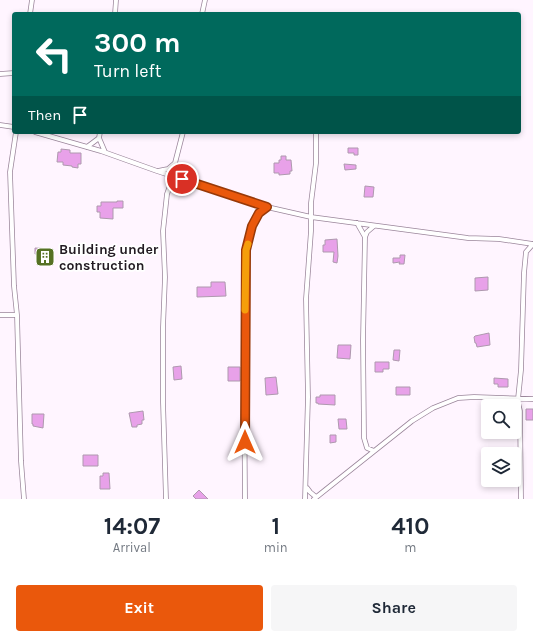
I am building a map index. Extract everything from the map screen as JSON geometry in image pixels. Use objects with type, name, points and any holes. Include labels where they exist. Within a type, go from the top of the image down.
[{"type":"street","points":[[30,12],[32,0]]},
{"type":"street","points":[[115,12],[116,0]]},
{"type":"street","points":[[200,0],[204,6]]},
{"type":"street","points":[[202,12],[205,0]]},
{"type":"street","points":[[0,74],[12,73]]},
{"type":"street","points":[[0,125],[12,126]]},
{"type":"street","points":[[16,134],[10,172],[14,286],[17,315],[21,461],[24,499]]},
{"type":"street","points":[[42,134],[87,147],[267,207],[311,217],[468,238],[506,240],[533,244]]},
{"type":"street","points":[[100,134],[99,138],[105,153]]},
{"type":"street","points":[[179,178],[176,172],[175,163],[182,134]]},
{"type":"street","points":[[305,499],[308,396],[306,299],[316,163],[316,134]]},
{"type":"street","points":[[87,147],[99,138]]},
{"type":"street","points":[[157,171],[168,169],[175,163]]},
{"type":"street","points":[[166,499],[163,402],[165,276],[163,231],[167,194],[170,186],[179,178]]},
{"type":"street","points":[[245,499],[246,250],[252,226],[259,213],[267,207]]},
{"type":"street","points":[[357,223],[365,237]]},
{"type":"street","points":[[374,226],[367,232],[365,237],[363,340],[364,438],[367,448],[374,451]]},
{"type":"street","points":[[518,399],[521,370],[526,252],[533,244]]},
{"type":"street","points":[[0,315],[17,315]]},
{"type":"street","points":[[306,488],[315,498],[412,421],[445,402],[458,398],[474,397],[513,399]]},
{"type":"street","points":[[521,399],[533,399]]},
{"type":"street","points":[[520,439],[521,499]]},
{"type":"building","points":[[348,148],[358,148],[358,155],[348,153]]},
{"type":"building","points":[[61,149],[70,150],[70,153],[81,153],[81,164],[78,164],[78,168],[63,165],[63,162],[57,162],[58,152],[61,152]]},
{"type":"building","points":[[281,156],[286,156],[286,160],[291,160],[292,171],[290,171],[290,174],[279,175],[279,173],[274,173],[274,163],[279,163]]},
{"type":"building","points":[[344,164],[356,165],[356,169],[345,170]]},
{"type":"building","points":[[365,186],[374,187],[373,197],[364,197]]},
{"type":"building","points":[[123,201],[123,208],[113,208],[113,219],[100,218],[100,212],[97,212],[97,206],[101,206],[101,202]]},
{"type":"building","points":[[337,239],[337,263],[333,262],[334,252],[323,252],[323,245],[325,245],[325,240]]},
{"type":"building","name":"Building under construction","points":[[35,248],[51,249],[51,261],[39,260],[40,254],[35,254]]},
{"type":"building","points":[[400,255],[405,255],[404,264],[399,264],[400,262],[393,263],[393,258],[400,258]]},
{"type":"building","points":[[488,277],[488,290],[475,291],[475,278]]},
{"type":"building","points":[[211,282],[225,282],[226,296],[197,297],[197,287],[211,287]]},
{"type":"building","points":[[489,333],[490,345],[477,347],[474,337]]},
{"type":"building","points":[[338,345],[351,345],[350,359],[337,358]]},
{"type":"building","points":[[394,350],[400,350],[399,361],[393,360]]},
{"type":"building","points":[[375,362],[389,362],[389,369],[383,369],[383,372],[375,372]]},
{"type":"building","points":[[181,366],[182,379],[174,380],[173,367]]},
{"type":"building","points":[[228,367],[240,367],[240,381],[228,381]]},
{"type":"building","points":[[276,377],[278,394],[266,395],[265,378]]},
{"type":"building","points":[[494,378],[508,379],[508,387],[498,387],[498,384],[494,384]]},
{"type":"building","points":[[396,387],[410,387],[410,395],[396,395]]},
{"type":"building","points":[[320,395],[335,395],[335,405],[316,403],[316,397],[320,397]]},
{"type":"building","points":[[526,409],[533,409],[533,420],[526,420]]},
{"type":"building","points":[[143,411],[144,420],[142,420],[142,424],[137,425],[137,427],[132,427],[129,413]]},
{"type":"building","points":[[32,414],[44,414],[43,428],[33,426]]},
{"type":"building","points":[[338,419],[346,419],[347,429],[339,429]]},
{"type":"building","points":[[330,435],[336,435],[336,442],[330,443]]},
{"type":"building","points":[[83,455],[98,455],[98,466],[83,466]]},
{"type":"building","points":[[103,473],[109,473],[110,489],[100,489],[100,476],[103,476]]},
{"type":"building","points":[[199,490],[208,499],[196,499],[193,496]]},
{"type":"slow traffic","points":[[245,310],[246,250],[248,244]]},
{"type":"place","name":"Building under construction","points":[[45,257]]},
{"type":"route","points":[[182,179],[267,207],[259,213],[252,226],[246,250],[244,375],[245,442]]}]
